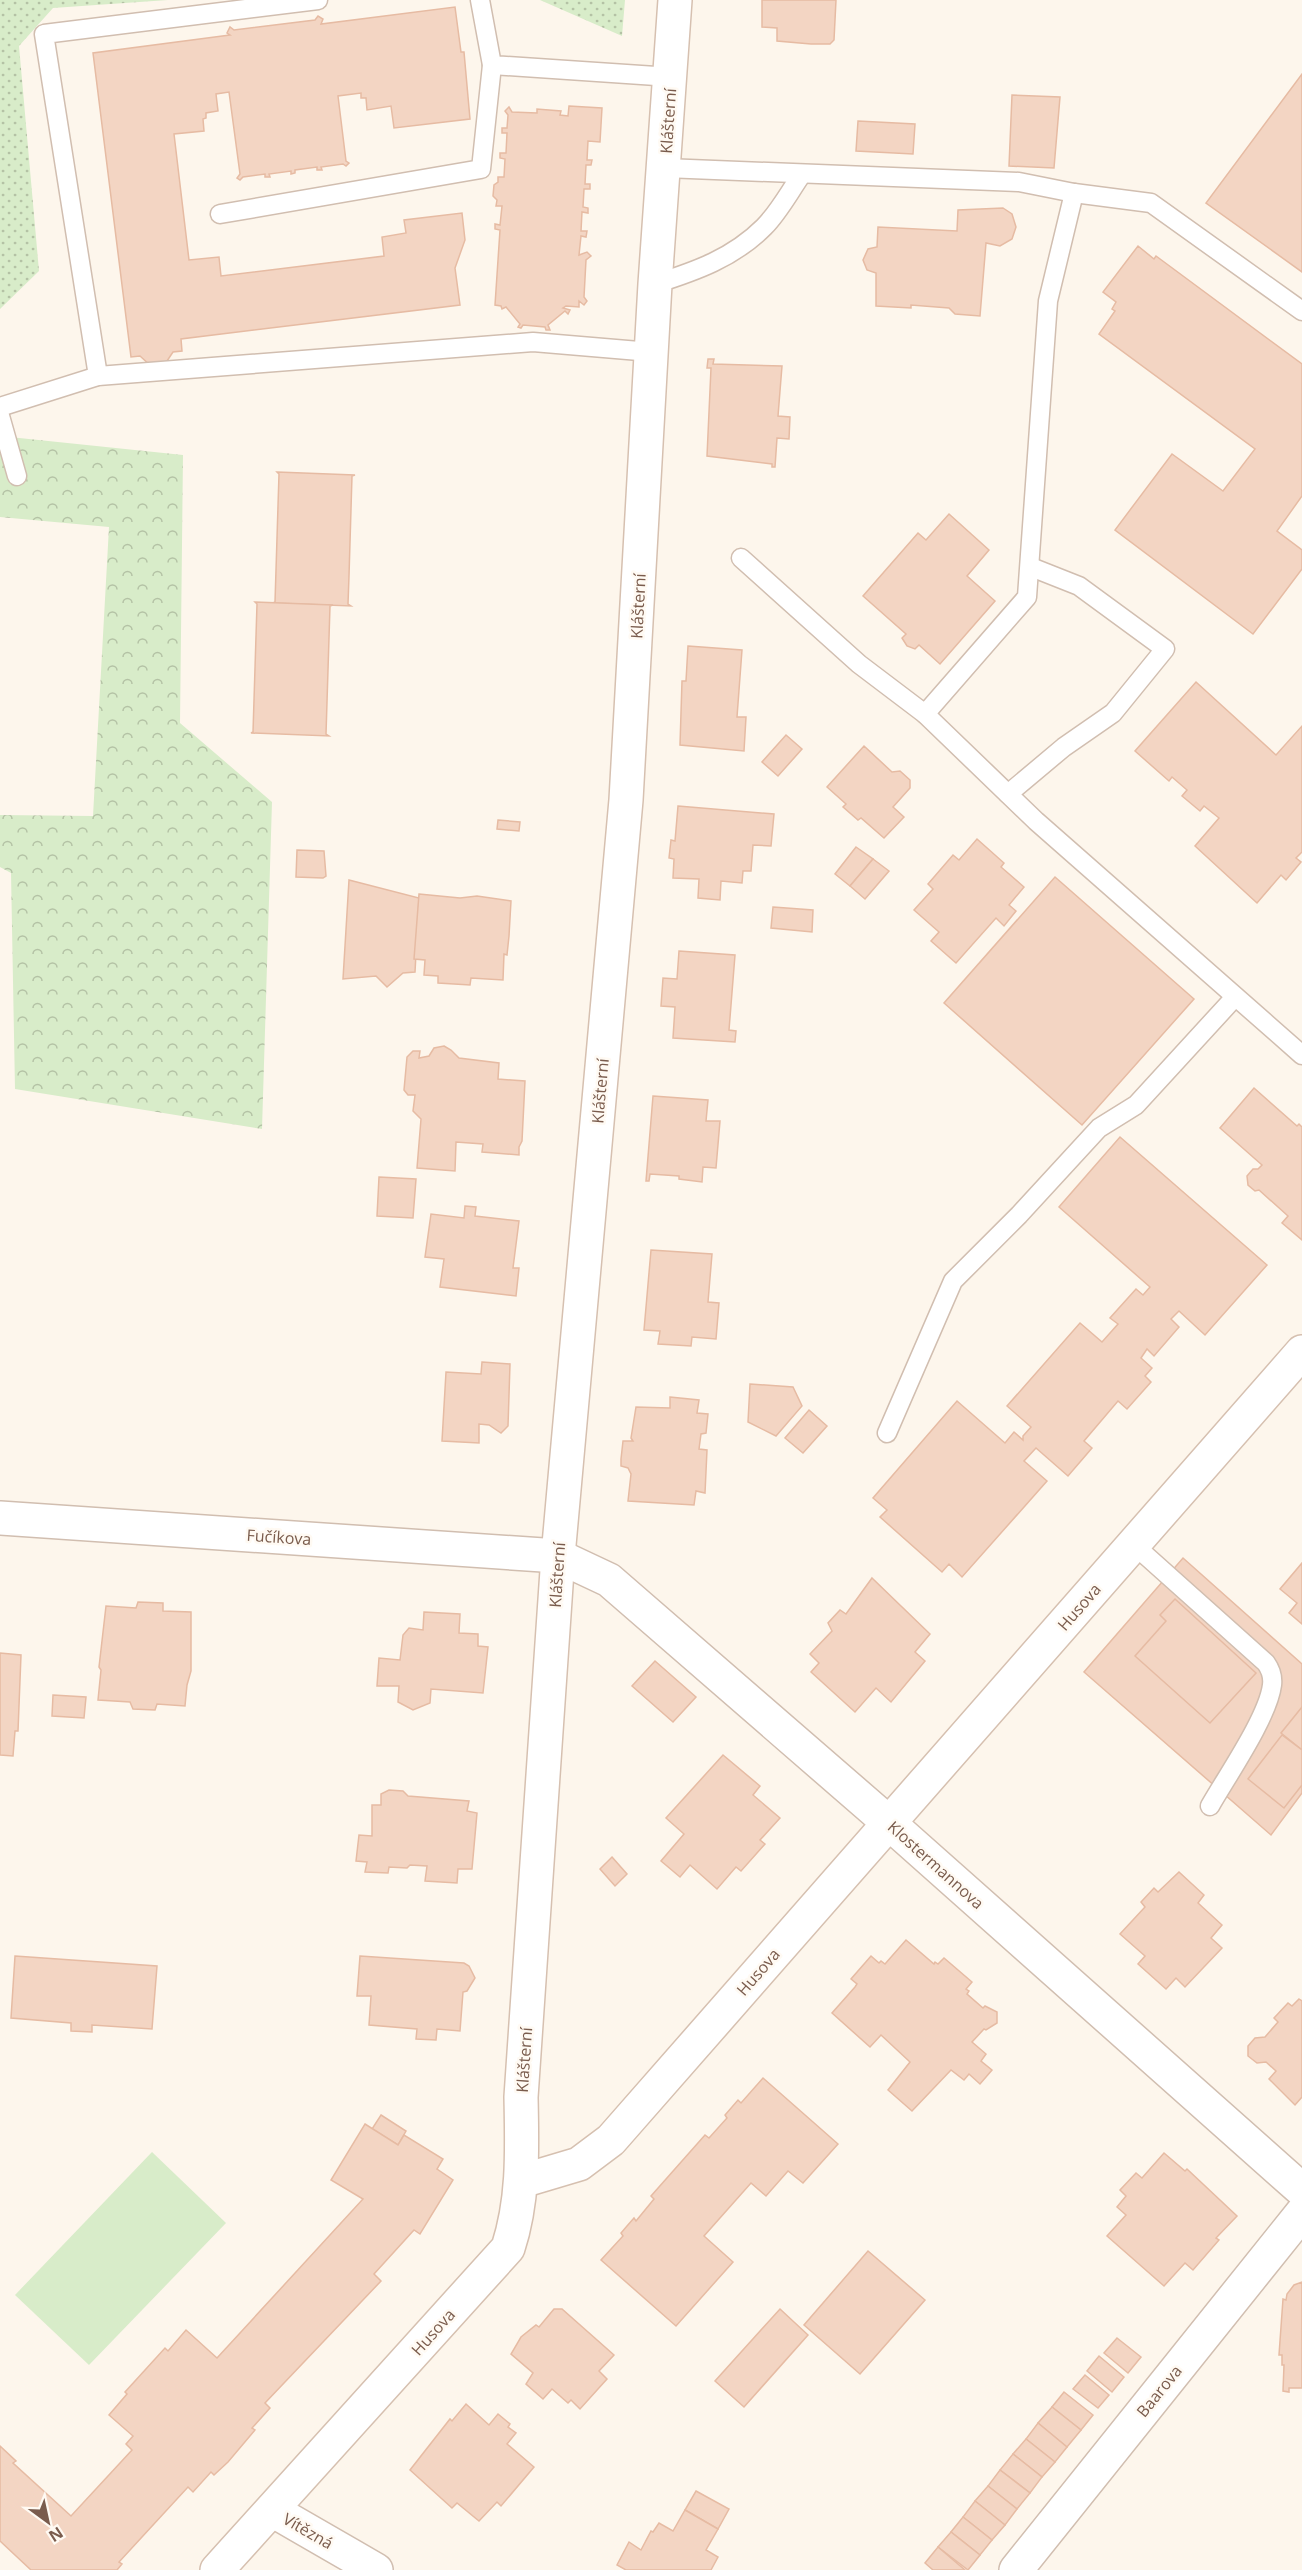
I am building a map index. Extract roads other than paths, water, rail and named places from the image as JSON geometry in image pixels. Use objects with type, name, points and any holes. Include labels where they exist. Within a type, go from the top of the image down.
[{"type":"street","name":"Klášterní","points":[[522,2181],[521,2097],[558,1556],[626,800],[655,284],[665,168],[675,0]]},
{"type":"street","name":"Husova","points":[[217,2570],[508,2248],[517,2221],[522,2181],[579,2164],[611,2140],[1302,1352]]},
{"type":"street","name":"Fučíkova","points":[[0,1518],[558,1556]]},
{"type":"street","name":"Klostermannova","points":[[558,1556],[609,1580],[889,1823],[1302,2190]]},
{"type":"street","name":"Baarova","points":[[1016,2570],[1302,2213]]},
{"type":"street","name":"Vítězná","points":[[272,2510],[376,2570]]},
{"type":"lane","points":[[98,376],[44,34],[318,0]]},
{"type":"lane","points":[[220,214],[481,169],[492,65],[480,0]]},
{"type":"lane","points":[[492,65],[671,77]]},
{"type":"lane","points":[[665,168],[1019,182],[1074,193],[1151,203],[1302,311]]},
{"type":"lane","points":[[655,284],[706,267],[742,246],[765,226],[802,174]]},
{"type":"lane","points":[[925,714],[1027,597],[1031,567],[1048,301],[1074,193]]},
{"type":"lane","points":[[0,407],[98,376],[533,342],[651,352]]},
{"type":"lane","points":[[0,416],[17,476]]},
{"type":"lane","points":[[741,558],[859,664],[925,714],[1008,794],[1302,1055]]},
{"type":"lane","points":[[1008,794],[1064,747],[1113,713],[1165,649],[1079,586],[1031,567]]},
{"type":"lane","points":[[887,1433],[953,1281],[1019,1215],[1099,1128],[1136,1105],[1236,997]]},
{"type":"lane","points":[[1133,1544],[1266,1663],[1272,1675],[1268,1700],[1259,1720],[1210,1806]]}]
